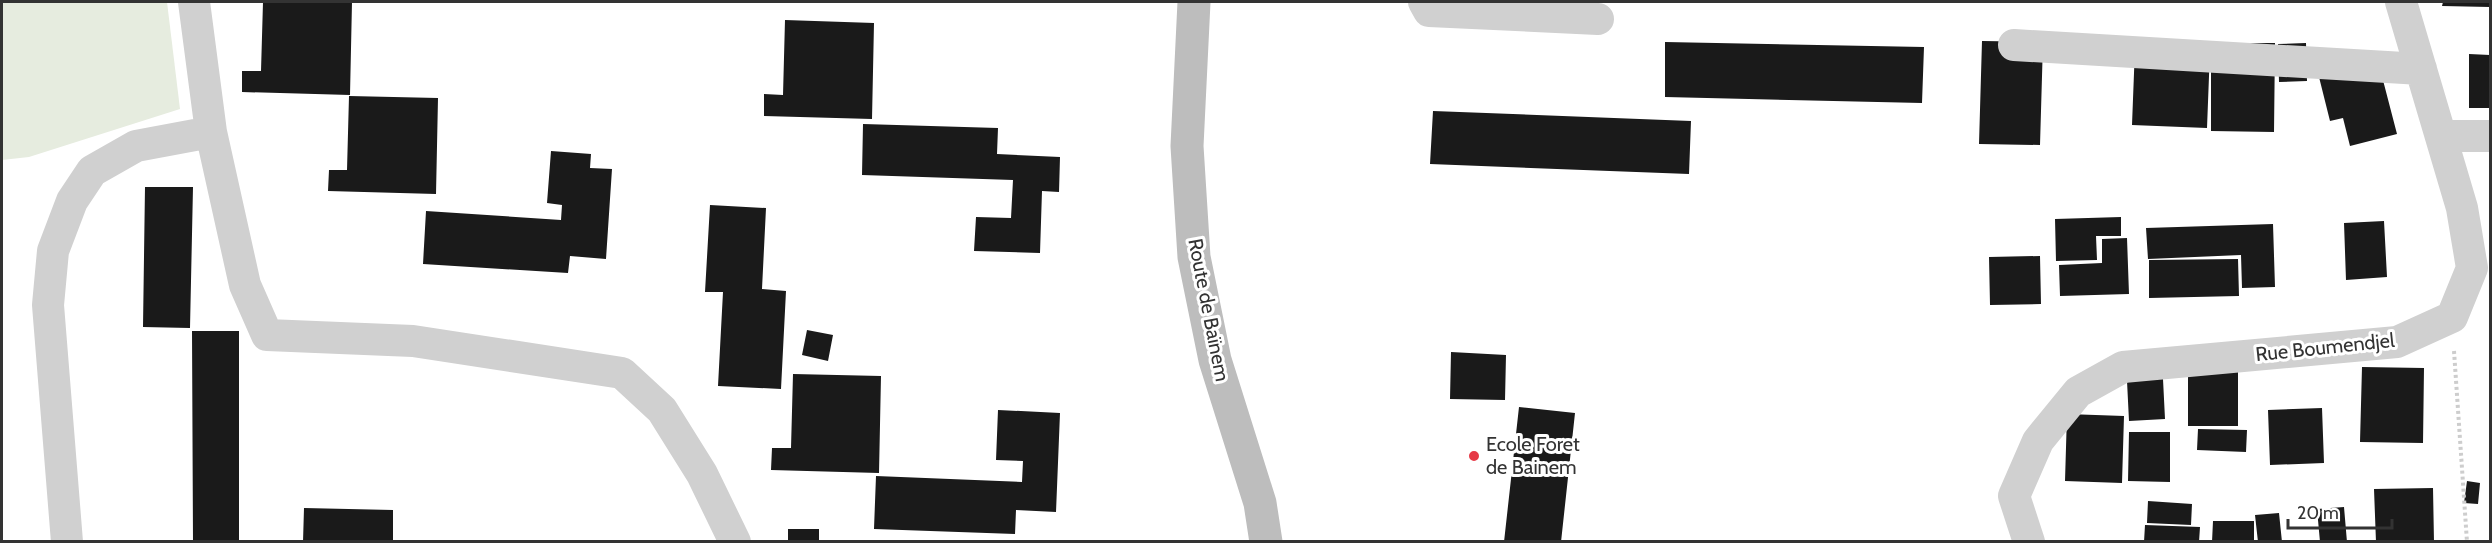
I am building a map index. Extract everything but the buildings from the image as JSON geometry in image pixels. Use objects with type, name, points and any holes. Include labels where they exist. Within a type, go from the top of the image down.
[{"type":"street","points":[[194,2],[211,132],[245,285],[267,335],[413,341],[622,373],[662,410],[702,474],[735,542]]},
{"type":"street","name":"Route de Baïnem","points":[[1194,2],[1187,146],[1194,257],[1215,360],[1260,503],[1266,542]]},
{"type":"street","points":[[1424,2],[1429,11],[1598,19]]},
{"type":"street","points":[[2401,2],[2462,208],[2472,268],[2452,317]]},
{"type":"street","points":[[2014,45],[2421,69]]},
{"type":"street","points":[[67,542],[48,304],[53,251],[72,201],[92,171],[135,146],[211,132]]},
{"type":"street","points":[[2441,136],[2490,136]]},
{"type":"street","name":"Rue Boumendjel","points":[[2029,542],[2014,496],[2038,441],[2078,392],[2123,367],[2397,342],[2452,317]]},
{"type":"path","points":[[2452,317],[2467,542]]},
{"type":"shaded area","points":[[2,2],[167,2],[180,109],[29,157],[2,160]]},
{"type":"place","name":"Ecole Foret de Bainem","points":[[1474,456]]}]
